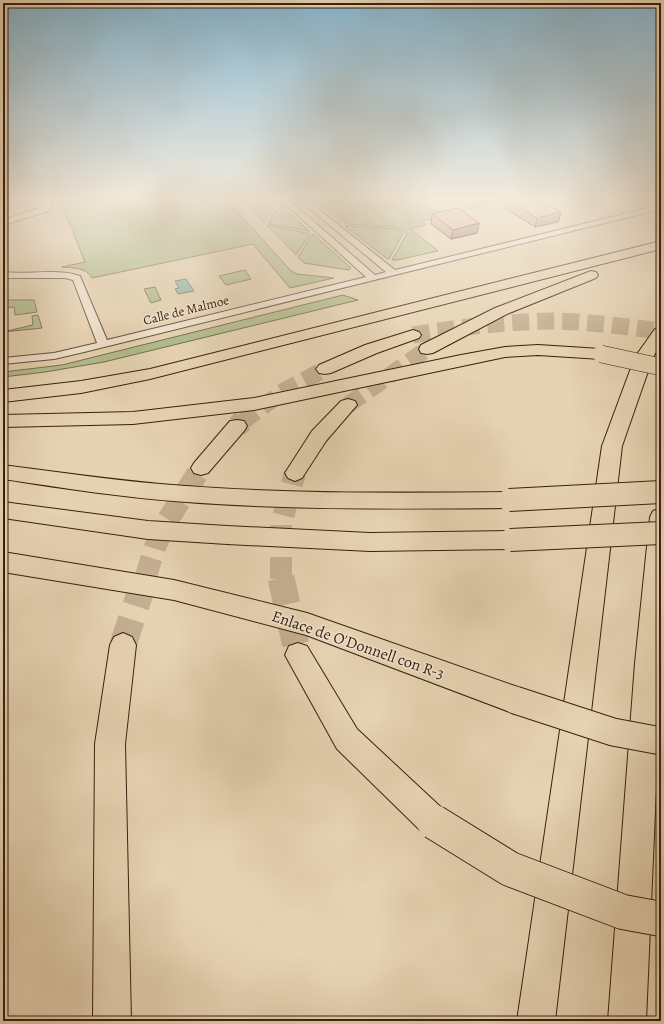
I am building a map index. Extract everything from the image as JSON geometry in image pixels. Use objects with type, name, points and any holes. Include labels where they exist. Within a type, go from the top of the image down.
[{"type":"highway","points":[[3,396],[81,387],[150,374],[654,247]]},
{"type":"highway","points":[[427,349],[501,311],[611,266],[661,248]]},
{"type":"highway","points":[[536,1021],[612,446],[644,357],[661,332]]},
{"type":"highway","points":[[325,369],[371,349],[413,335]]},
{"type":"highway","points":[[3,421],[133,418],[254,404],[460,360],[505,352],[538,350],[601,354],[661,367]]},
{"type":"highway","points":[[295,473],[319,436],[348,405]]},
{"type":"highway","points":[[200,468],[238,426]]},
{"type":"highway","points":[[3,472],[79,483],[208,496],[361,502],[509,500],[661,492]]},
{"type":"highway","points":[[3,510],[148,530],[370,542],[510,540],[661,533]]},
{"type":"highway","points":[[627,1021],[648,663],[661,517]]},
{"type":"highway","name":"Enlace de O'Donnell con R-3","points":[[3,562],[174,590],[307,624],[515,700],[613,732],[661,741]]},
{"type":"highway","points":[[112,1021],[110,744],[123,644]]},
{"type":"highway","points":[[298,655],[347,739],[434,822],[510,869],[623,912],[661,919]]},
{"type":"street","points":[[338,247],[373,278]]},
{"type":"street","points":[[361,247],[393,273]]},
{"type":"street","name":"Calle de Malmoe","points":[[3,362],[54,356],[499,247]]},
{"type":"street","points":[[3,275],[24,277],[59,274],[71,275],[77,278],[103,344]]},
{"type":"green space","points":[[79,247],[240,247],[92,278],[90,274],[83,270],[62,267],[85,262]]},
{"type":"green space","points":[[255,247],[269,247],[291,271],[297,274],[334,278],[290,288]]},
{"type":"green space","points":[[288,247],[301,247],[296,255]]},
{"type":"green space","points":[[305,247],[327,247],[351,268],[349,270],[304,263],[298,257]]},
{"type":"green space","points":[[372,247],[396,247],[389,259]]},
{"type":"green space","points":[[400,247],[433,247],[438,251],[397,260],[392,260]]},
{"type":"green space","points":[[245,270],[251,279],[226,285],[219,276]]},
{"type":"green space","points":[[155,287],[161,300],[151,303],[144,289]]},
{"type":"green space","points":[[343,295],[358,300],[104,362],[45,372],[3,377],[3,372],[62,365]]},
{"type":"green space","points":[[3,300],[34,300],[37,312],[15,315],[14,307],[3,308]]},
{"type":"green space","points":[[38,315],[42,328],[3,332],[33,325],[32,316]]},
{"type":"water","points":[[186,279],[194,291],[178,294],[175,289],[179,288],[175,281]]},
{"type":"tunnel","points":[[413,335],[485,325],[540,321],[584,322],[661,331]]},
{"type":"tunnel","points":[[348,405],[427,349]]},
{"type":"tunnel","points":[[242,422],[284,391],[325,369]]},
{"type":"tunnel","points":[[237,426],[243,421]]},
{"type":"tunnel","points":[[145,579],[155,547],[167,521],[201,468]]},
{"type":"tunnel","points":[[281,578],[281,524],[295,473]]},
{"type":"tunnel","points":[[123,645],[145,578]]},
{"type":"tunnel","points":[[281,578],[298,655]]}]
